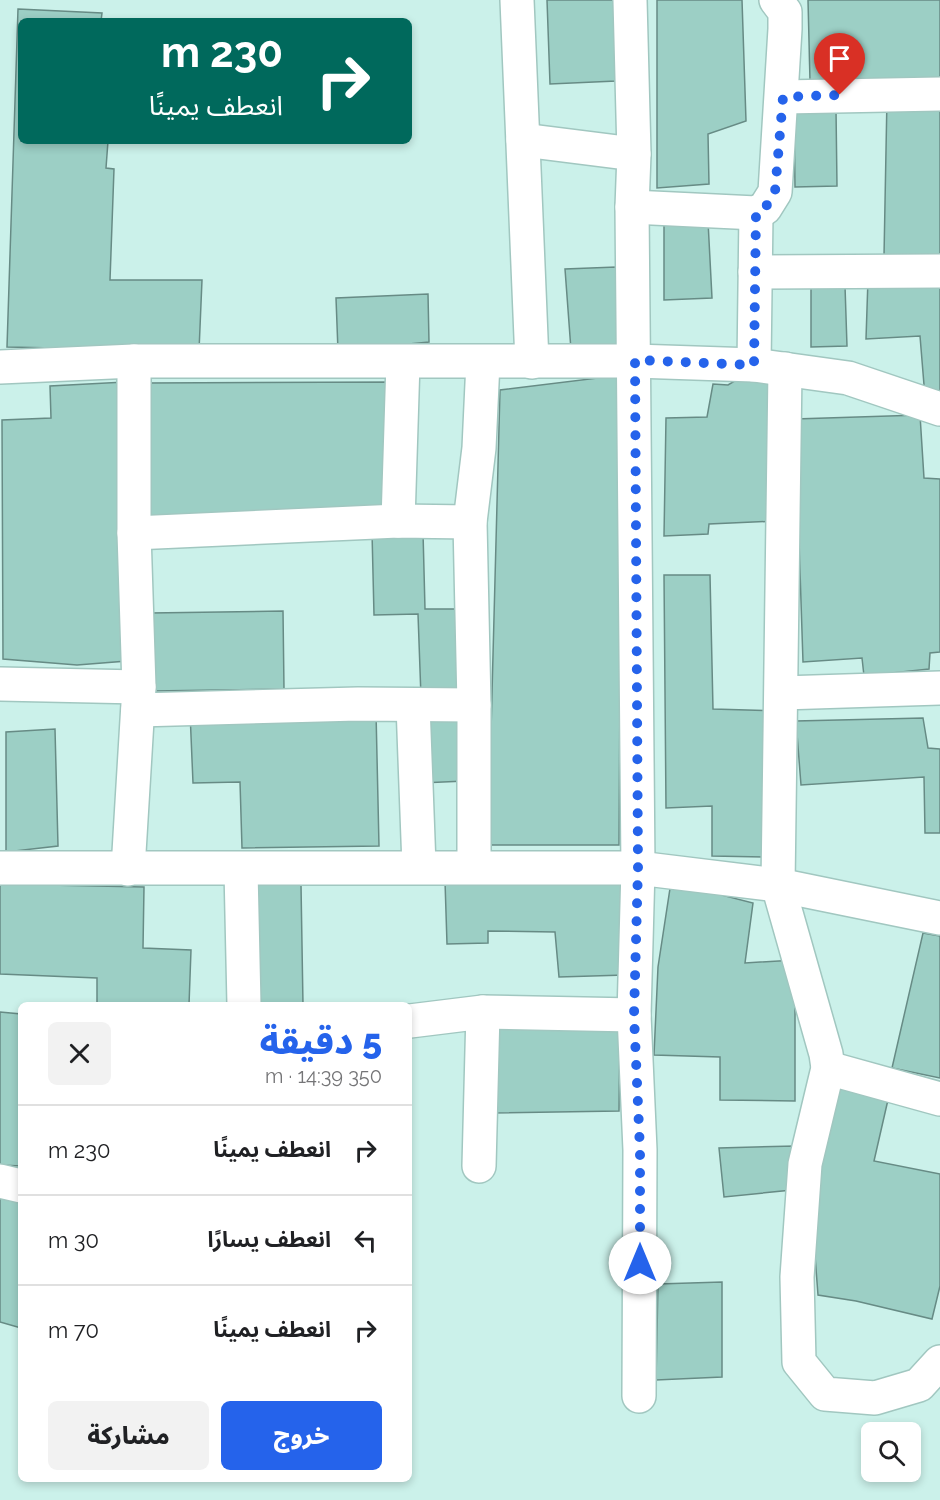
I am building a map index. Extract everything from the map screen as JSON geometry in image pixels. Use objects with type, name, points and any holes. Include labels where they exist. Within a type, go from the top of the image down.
[{"type":"street","points":[[517,0],[532,362]]},
{"type":"street","points":[[630,0],[634,154],[632,207],[638,868],[634,1015],[640,1150],[639,1396]]},
{"type":"street","points":[[632,207],[756,213],[765,208],[775,192],[783,97],[785,12],[776,0]]},
{"type":"street","points":[[783,97],[940,94]]},
{"type":"street","points":[[523,140],[634,154]]},
{"type":"street","points":[[756,213],[755,272],[769,367],[782,693],[778,885],[828,1068],[805,1164],[797,1277],[800,1362],[825,1394],[875,1398],[919,1385],[940,1362]]},
{"type":"street","points":[[755,272],[940,271]]},
{"type":"street","points":[[0,367],[134,361],[635,360],[769,367],[871,384],[924,406],[940,409]]},
{"type":"street","points":[[128,869],[139,699],[134,533],[134,361]]},
{"type":"street","points":[[398,521],[403,362]]},
{"type":"street","points":[[474,867],[474,705],[470,522],[479,448],[483,362]]},
{"type":"street","points":[[134,533],[398,521],[470,522]]},
{"type":"street","points":[[0,684],[139,699],[474,705]]},
{"type":"street","points":[[782,693],[940,688]]},
{"type":"street","points":[[413,705],[419,866]]},
{"type":"street","points":[[0,868],[241,870],[419,866],[638,868],[778,885],[940,918]]},
{"type":"street","points":[[241,870],[244,1002]]},
{"type":"street","points":[[412,1020],[483,1012],[634,1015]]},
{"type":"street","points":[[479,1166],[483,1012]]},
{"type":"street","points":[[828,1068],[940,1099]]},
{"type":"street","points":[[0,1181],[18,1185]]},
{"type":"building","points":[[547,0],[614,0],[616,81],[550,84]]},
{"type":"building","points":[[657,0],[742,0],[746,121],[708,134],[709,184],[657,188]]},
{"type":"building","points":[[808,0],[940,0],[940,78],[810,81]]},
{"type":"building","points":[[18,9],[102,13],[101,18],[18,18],[18,144],[108,144],[106,168],[114,169],[110,280],[202,280],[199,351],[7,347]]},
{"type":"building","points":[[887,98],[940,99],[940,255],[884,256]]},
{"type":"building","points":[[836,109],[837,186],[795,187],[794,110]]},
{"type":"building","points":[[708,221],[712,298],[664,300],[664,224]]},
{"type":"building","points":[[616,267],[619,345],[571,350],[565,269]]},
{"type":"building","points":[[940,277],[940,397],[925,397],[920,336],[866,339],[868,279]]},
{"type":"building","points":[[845,286],[847,346],[811,347],[811,287]]},
{"type":"building","points":[[428,294],[429,342],[338,351],[336,298]]},
{"type":"building","points":[[622,375],[619,845],[488,845],[500,390]]},
{"type":"building","points":[[738,379],[778,382],[778,521],[709,524],[708,534],[664,536],[666,418],[707,417],[713,384],[728,385]]},
{"type":"building","points":[[125,382],[127,661],[77,665],[3,659],[2,420],[51,418],[50,386]]},
{"type":"building","points":[[396,382],[395,515],[144,521],[146,383]]},
{"type":"building","points":[[920,415],[924,478],[940,479],[940,652],[930,653],[929,669],[864,676],[862,658],[803,662],[795,419]]},
{"type":"building","points":[[372,532],[423,532],[425,609],[465,609],[466,695],[421,697],[418,614],[374,615]]},
{"type":"building","points":[[664,575],[710,575],[713,709],[776,711],[770,857],[712,856],[712,806],[666,808]]},
{"type":"building","points":[[283,611],[284,689],[151,691],[150,613]]},
{"type":"building","points":[[467,710],[465,781],[421,783],[419,711]]},
{"type":"building","points":[[190,712],[376,712],[379,846],[242,848],[240,782],[193,783]]},
{"type":"building","points":[[923,718],[928,748],[940,749],[940,833],[925,833],[924,777],[801,785],[796,721]]},
{"type":"building","points":[[55,729],[58,846],[6,852],[6,732]]},
{"type":"building","points":[[622,878],[625,975],[559,977],[555,932],[488,931],[488,943],[447,944],[445,881]]},
{"type":"building","points":[[252,882],[301,885],[303,1002],[258,1002]]},
{"type":"building","points":[[671,882],[753,903],[745,963],[795,960],[795,1101],[720,1100],[720,1057],[654,1055],[658,967]]},
{"type":"building","points":[[0,884],[144,887],[143,948],[191,950],[189,1002],[97,1002],[97,978],[0,974]]},
{"type":"building","points":[[923,933],[940,936],[940,1078],[892,1068]]},
{"type":"building","points":[[0,1012],[18,1014],[18,1166],[0,1165]]},
{"type":"building","points":[[620,1020],[619,1111],[491,1113],[491,1022]]},
{"type":"building","points":[[837,1080],[890,1091],[874,1161],[940,1174],[940,1286],[932,1319],[856,1301],[818,1295],[811,1203]]},
{"type":"building","points":[[795,1146],[792,1190],[724,1197],[719,1148]]},
{"type":"building","points":[[0,1189],[18,1194],[18,1327],[0,1322]]},
{"type":"building","points":[[722,1282],[722,1377],[656,1380],[658,1284]]},
{"type":"route","points":[[640,1263],[640,1150],[634,1015],[638,868],[635,360],[754,365],[756,213],[765,208],[775,192],[783,97],[840,95]]}]
